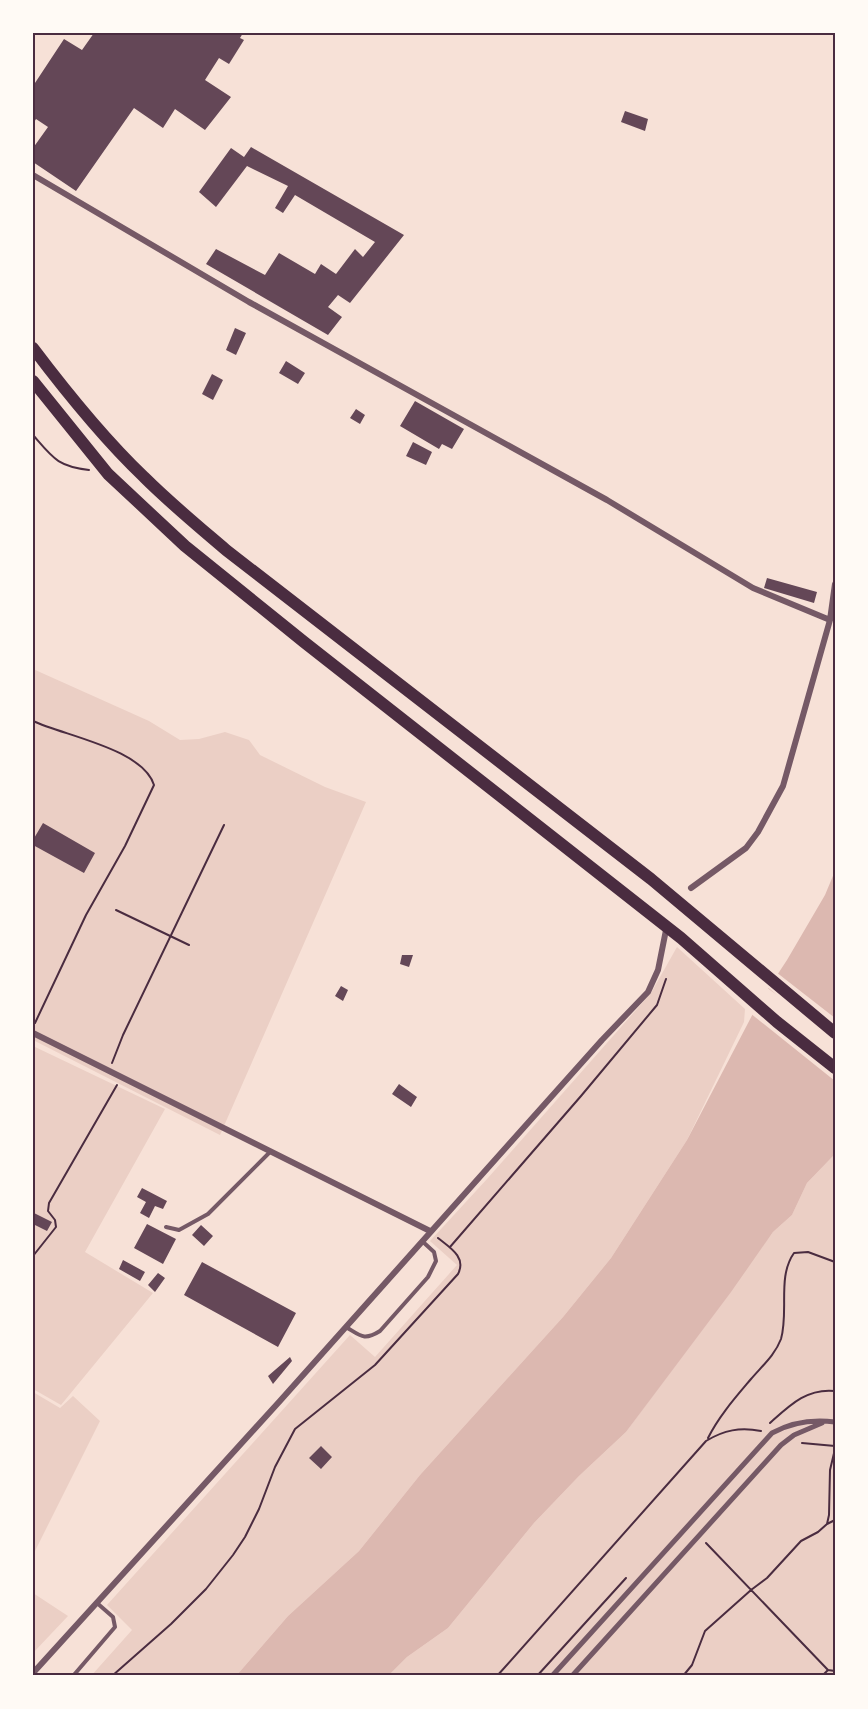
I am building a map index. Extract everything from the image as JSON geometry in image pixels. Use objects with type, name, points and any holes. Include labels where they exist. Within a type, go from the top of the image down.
[{"type":"highway","points":[[33,348],[94,423],[142,476],[226,550],[651,879],[835,1033]]},
{"type":"highway","points":[[33,381],[77,437],[125,492],[185,546],[681,938],[777,1022],[835,1068]]},
{"type":"street","points":[[33,175],[249,302],[607,500],[753,588],[830,620]]},
{"type":"street","points":[[691,888],[746,848],[758,832],[783,786],[830,620],[835,584]]},
{"type":"street","points":[[33,1673],[602,1040],[648,992],[658,970],[666,930]]},
{"type":"street","points":[[33,1033],[430,1231]]},
{"type":"street","points":[[572,1676],[788,1439],[826,1421]]},
{"type":"street","points":[[552,1676],[772,1433],[799,1422],[835,1422]]},
{"type":"lane","points":[[166,1227],[179,1230],[208,1214],[270,1152]]},
{"type":"lane","points":[[345,1327],[363,1337],[370,1338],[380,1331],[428,1277],[436,1261],[434,1252],[421,1241]]},
{"type":"lane","points":[[73,1676],[115,1627],[113,1617],[97,1603]]},
{"type":"path","points":[[33,435],[54,459],[66,467],[89,470]]},
{"type":"path","points":[[33,721],[123,754],[142,766],[153,779],[154,785],[125,846],[86,915],[33,1026]]},
{"type":"path","points":[[109,1071],[123,1035],[224,825]]},
{"type":"path","points":[[116,910],[189,945]]},
{"type":"path","points":[[449,1248],[657,1005],[666,977],[664,971],[658,970]]},
{"type":"path","points":[[33,1256],[56,1227],[55,1220],[48,1211],[49,1203],[122,1077]]},
{"type":"path","points":[[112,1676],[178,1617],[206,1589],[228,1562],[245,1537],[274,1467],[295,1429],[375,1365],[458,1274],[462,1262],[430,1231]]},
{"type":"path","points":[[497,1676],[706,1441],[717,1419],[776,1351],[784,1322],[786,1269],[789,1260],[794,1254],[808,1252],[835,1262]]},
{"type":"path","points":[[769,1423],[793,1402],[811,1392],[835,1391]]},
{"type":"path","points":[[706,1441],[736,1429],[761,1431]]},
{"type":"path","points":[[788,1439],[835,1448],[830,1470],[829,1515],[826,1524]]},
{"type":"path","points":[[683,1676],[692,1665],[705,1631],[774,1572],[801,1540],[835,1520]]},
{"type":"path","points":[[699,1536],[828,1670],[835,1671]]},
{"type":"path","points":[[822,1676],[828,1670]]},
{"type":"shaded area","points":[[33,669],[149,721],[180,740],[199,739],[225,732],[249,740],[260,755],[325,787],[366,802],[220,1135],[33,1040]]},
{"type":"shaded area","points":[[835,871],[835,1154],[807,1183],[792,1215],[773,1232],[626,1432],[534,1523],[448,1628],[407,1657],[388,1676],[236,1676],[288,1616],[359,1551],[420,1475],[563,1317],[611,1258],[687,1140],[758,1004],[825,895]]},
{"type":"shaded area","points":[[677,947],[745,1009],[744,1022],[687,1140],[611,1258],[563,1317],[420,1475],[359,1551],[288,1616],[236,1676],[91,1676],[132,1630],[107,1605],[350,1335],[375,1357],[457,1265],[430,1241],[651,993]]},
{"type":"shaded area","points":[[33,1046],[165,1109],[85,1252],[153,1293],[61,1405],[33,1389]]},
{"type":"shaded area","points":[[835,1154],[835,1676],[388,1676],[407,1657],[448,1628],[534,1523],[626,1432],[773,1232],[792,1215],[807,1183]]},
{"type":"shaded area","points":[[33,1392],[60,1408],[73,1396],[100,1421],[33,1555]]},
{"type":"shaded area","points":[[33,1593],[68,1616],[33,1653]]},
{"type":"pier","points":[[776,972],[835,1018],[835,1081],[750,1013],[766,987],[777,995],[766,986]]},
{"type":"building","points":[[94,33],[243,33],[240,38],[244,40],[229,64],[219,58],[205,80],[231,97],[205,130],[175,109],[163,128],[134,108],[76,191],[33,162],[33,148],[48,127],[36,119],[33,124],[33,86],[64,39],[82,50]]},
{"type":"building","points":[[625,111],[648,119],[645,131],[621,122]]},
{"type":"building","points":[[251,147],[404,235],[350,303],[338,295],[328,307],[342,317],[328,335],[206,264],[216,249],[265,275],[279,253],[315,274],[321,264],[336,274],[355,249],[363,257],[375,242],[295,195],[283,213],[275,208],[288,186],[247,166],[216,207],[199,192],[231,148],[244,157]]},
{"type":"building","points":[[235,328],[246,333],[236,355],[226,350]]},
{"type":"building","points":[[286,361],[305,373],[298,384],[279,373]]},
{"type":"building","points":[[212,374],[223,380],[213,400],[202,394]]},
{"type":"building","points":[[415,401],[464,429],[452,449],[442,444],[439,449],[400,426]]},
{"type":"building","points":[[356,409],[365,415],[360,424],[350,418]]},
{"type":"building","points":[[413,442],[432,452],[426,465],[406,456]]},
{"type":"building","points":[[767,578],[817,592],[814,603],[764,588]]},
{"type":"building","points":[[43,823],[95,853],[84,873],[33,845],[33,840]]},
{"type":"building","points":[[402,955],[413,955],[409,967],[400,964]]},
{"type":"building","points":[[341,986],[348,990],[343,1001],[335,996]]},
{"type":"building","points":[[399,1084],[417,1097],[411,1107],[392,1094]]},
{"type":"building","points":[[142,1188],[167,1201],[163,1209],[155,1206],[149,1218],[140,1213],[146,1202],[137,1197]]},
{"type":"building","points":[[34,1213],[52,1222],[47,1231],[33,1224]]},
{"type":"building","points":[[147,1224],[176,1239],[163,1264],[134,1248]]},
{"type":"building","points":[[201,1225],[213,1236],[204,1246],[192,1235]]},
{"type":"building","points":[[123,1260],[145,1272],[140,1281],[119,1269]]},
{"type":"building","points":[[202,1262],[296,1313],[278,1347],[184,1295]]},
{"type":"building","points":[[158,1273],[165,1278],[155,1292],[148,1285]]},
{"type":"building","points":[[290,1357],[292,1361],[273,1384],[268,1376]]},
{"type":"building","points":[[321,1446],[332,1457],[321,1469],[309,1458]]}]
